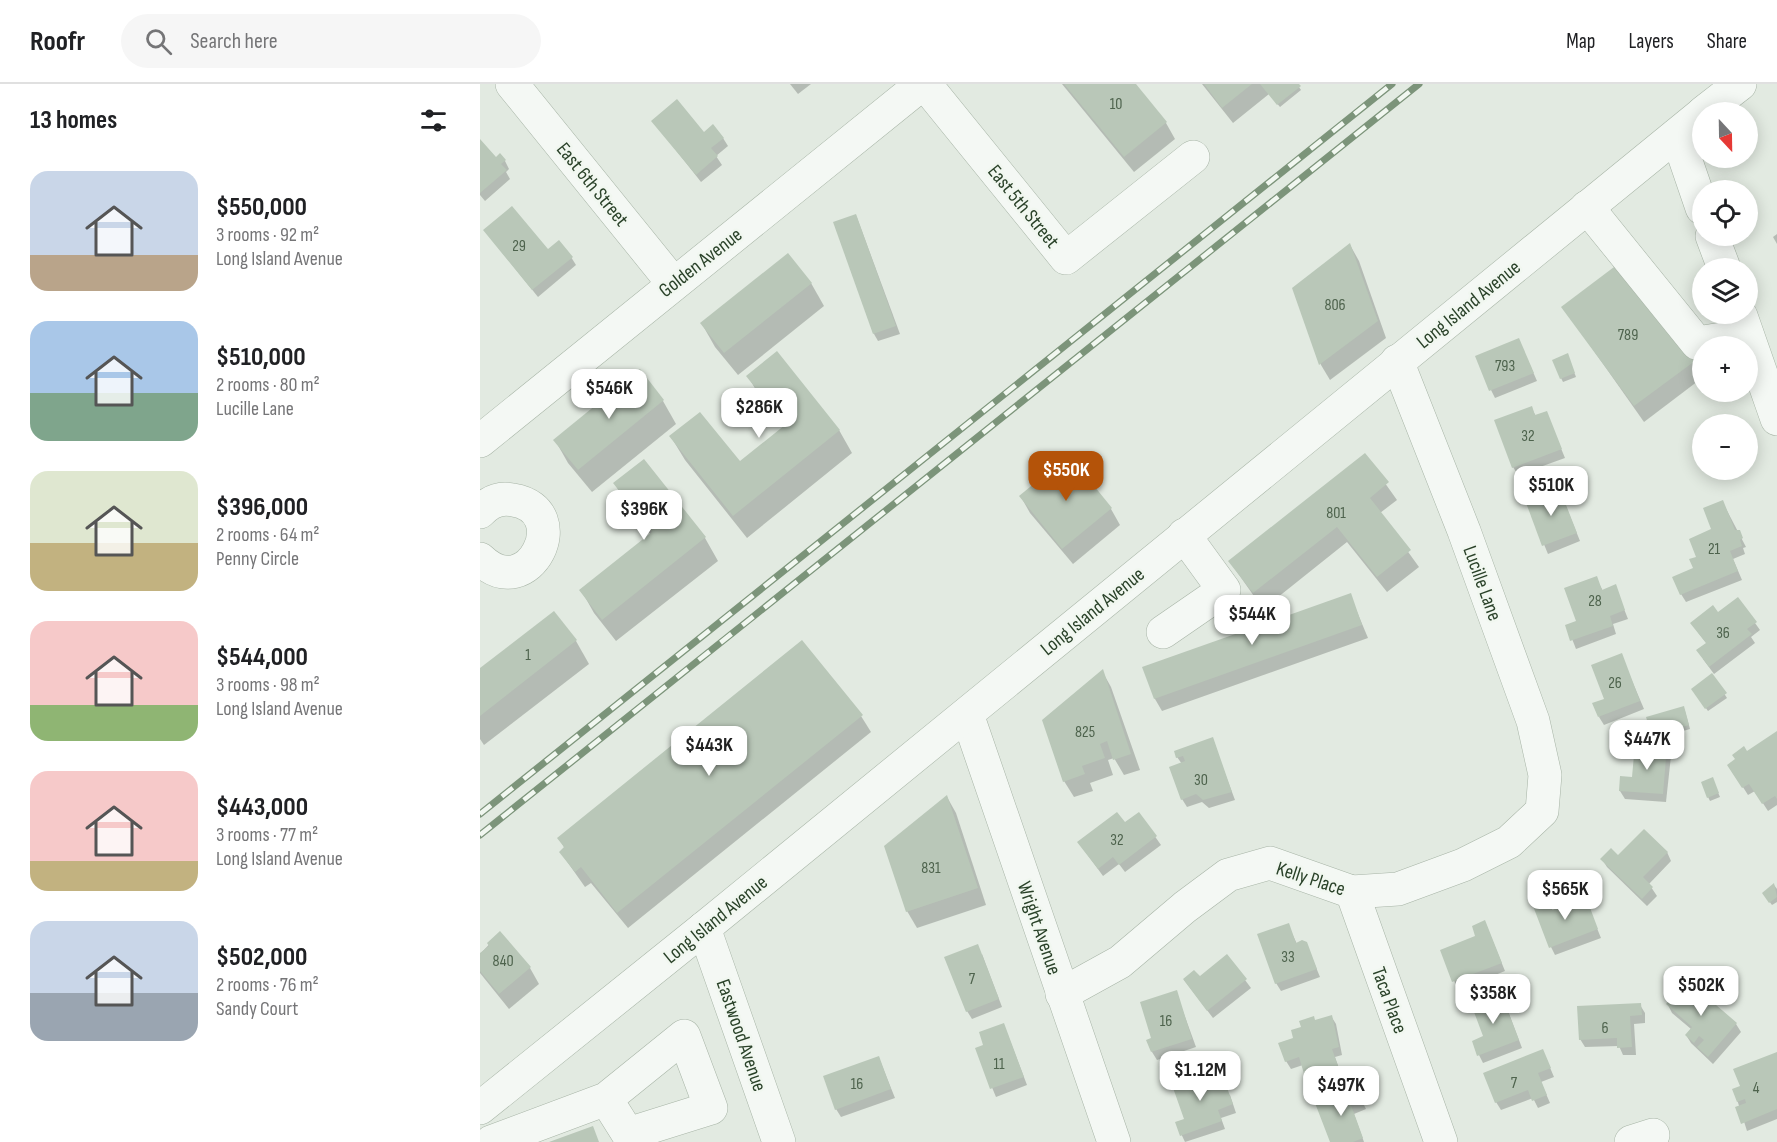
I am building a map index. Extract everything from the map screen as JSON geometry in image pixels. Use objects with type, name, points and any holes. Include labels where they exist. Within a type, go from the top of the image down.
[{"type":"street","name":"East 6th Street","points":[[512,84],[673,283]]},
{"type":"street","name":"Golden Avenue","points":[[480,441],[673,283],[923,84]]},
{"type":"street","name":"East 5th Street","points":[[923,84],[1066,258],[1193,157]]},
{"type":"street","name":"Long Island Avenue","points":[[1717,102],[1740,84]]},
{"type":"street","name":"Long Island Avenue","points":[[480,1107],[704,928],[1692,122]]},
{"type":"street","points":[[1677,135],[1692,180]]},
{"type":"street","points":[[1587,207],[1697,343],[1744,324],[1777,419]]},
{"type":"street","name":"Lucille Lane","points":[[1397,362],[1464,531],[1533,721],[1545,775],[1542,811]]},
{"type":"street","points":[[480,559],[491,568],[516,571],[527,566],[536,558],[544,536],[537,514],[519,501],[496,500],[482,506]]},
{"type":"street","points":[[1163,632],[1224,590],[1184,535]]},
{"type":"street","name":"Wright Avenue","points":[[967,714],[1114,1142]]},
{"type":"street","name":"Kelly Place","points":[[1062,994],[1120,962],[1228,874],[1270,863],[1352,892],[1398,889],[1463,865],[1509,842],[1542,811]]},
{"type":"street","name":"Taca Place","points":[[1352,892],[1441,1142]]},
{"type":"street","name":"Eastwood Avenue","points":[[704,928],[779,1142]]},
{"type":"street","points":[[480,1134],[488,1142],[606,1099]]},
{"type":"building","points":[[1064,84],[1136,84],[1167,122],[1124,157]]},
{"type":"building","points":[[1204,84],[1252,84],[1222,108]]},
{"type":"building","points":[[1260,84],[1299,84],[1301,86],[1277,105]]},
{"type":"building","points":[[677,99],[704,132],[713,124],[724,138],[711,148],[718,156],[696,175],[651,121]]},
{"type":"building","points":[[480,139],[496,157],[500,153],[506,160],[501,164],[507,170],[480,193]]},
{"type":"building","points":[[512,206],[548,249],[559,240],[573,257],[532,290],[483,230]]},
{"type":"building","points":[[856,214],[896,326],[873,334],[833,222]]},
{"type":"building","points":[[1350,243],[1378,321],[1319,365],[1292,288]]},
{"type":"building","points":[[788,253],[812,283],[724,353],[700,323]]},
{"type":"building","points":[[1622,261],[1692,357],[1692,363],[1634,406],[1561,307]]},
{"type":"building","points":[[1519,338],[1534,373],[1489,391],[1475,356]]},
{"type":"building","points":[[777,351],[840,430],[733,516],[669,436],[700,412],[740,461],[785,425],[746,376]]},
{"type":"building","points":[[1568,353],[1575,373],[1560,379],[1552,360]]},
{"type":"building","points":[[640,369],[664,400],[578,470],[553,440]]},
{"type":"building","points":[[1532,406],[1535,415],[1547,411],[1562,449],[1512,468],[1494,420]]},
{"type":"building","points":[[1365,453],[1389,482],[1370,498],[1411,550],[1377,577],[1337,527],[1253,593],[1228,561]]},
{"type":"building","points":[[1069,455],[1112,508],[1062,549],[1019,496]]},
{"type":"building","points":[[644,459],[706,537],[602,620],[579,590],[652,532],[613,483]]},
{"type":"building","points":[[1559,487],[1577,533],[1542,546],[1525,500]]},
{"type":"building","points":[[1723,500],[1735,530],[1740,530],[1743,538],[1740,540],[1742,546],[1730,551],[1738,571],[1680,595],[1672,577],[1693,568],[1689,559],[1696,557],[1689,539],[1711,529],[1703,508]]},
{"type":"building","points":[[1597,576],[1602,590],[1616,584],[1625,610],[1610,616],[1613,626],[1570,641],[1565,625],[1576,621],[1564,588]]},
{"type":"building","points":[[1351,593],[1362,625],[1154,699],[1142,667]]},
{"type":"building","points":[[1738,597],[1757,622],[1747,629],[1752,634],[1709,667],[1696,650],[1706,643],[1690,623],[1713,605],[1718,612]]},
{"type":"building","points":[[554,611],[577,640],[480,716],[480,668]]},
{"type":"building","points":[[802,640],[863,715],[617,913],[581,867],[575,872],[559,852],[564,847],[557,838]]},
{"type":"building","points":[[1622,653],[1640,701],[1598,717],[1592,703],[1604,699],[1591,665]]},
{"type":"building","points":[[1103,669],[1131,754],[1113,760],[1107,741],[1100,744],[1105,758],[1082,766],[1085,774],[1063,782],[1042,720]]},
{"type":"building","points":[[1712,673],[1727,693],[1705,709],[1691,689]]},
{"type":"building","points":[[1684,706],[1689,725],[1652,736],[1646,717]]},
{"type":"building","points":[[1777,731],[1777,799],[1775,796],[1762,804],[1749,784],[1742,788],[1727,765],[1735,759],[1732,755],[1744,746],[1747,751]]},
{"type":"building","points":[[1213,737],[1232,792],[1203,800],[1196,794],[1181,800],[1169,767],[1185,761],[1183,756],[1176,758],[1174,751]]},
{"type":"building","points":[[1635,744],[1667,746],[1663,794],[1619,791],[1620,776],[1632,777]]},
{"type":"building","points":[[1713,777],[1719,793],[1707,798],[1701,782]]},
{"type":"building","points":[[947,795],[978,888],[906,912],[884,846]]},
{"type":"building","points":[[1117,812],[1125,822],[1139,812],[1157,836],[1119,865],[1113,857],[1098,869],[1077,842]]},
{"type":"building","points":[[1644,829],[1668,852],[1643,877],[1653,887],[1642,899],[1600,859],[1611,848],[1618,855]]},
{"type":"building","points":[[1774,883],[1777,897],[1769,903],[1762,893]]},
{"type":"building","points":[[1586,897],[1598,929],[1549,948],[1533,906],[1549,900],[1552,910]]},
{"type":"building","points":[[1485,920],[1502,963],[1452,982],[1440,950],[1475,936],[1472,926]]},
{"type":"building","points":[[1289,923],[1296,943],[1302,940],[1307,942],[1317,969],[1275,984],[1257,934]]},
{"type":"building","points":[[500,931],[531,967],[499,994],[480,971],[480,953],[489,946],[487,943]]},
{"type":"building","points":[[978,944],[999,999],[966,1012],[944,957]]},
{"type":"building","points":[[1227,954],[1247,979],[1207,1011],[1183,979],[1194,970],[1200,976]]},
{"type":"building","points":[[1687,980],[1737,1023],[1708,1057],[1697,1047],[1704,1040],[1699,1036],[1694,1043],[1685,1035],[1692,1027],[1666,1004]]},
{"type":"building","points":[[1177,990],[1192,1039],[1151,1052],[1146,1040],[1151,1038],[1140,1002]]},
{"type":"building","points":[[1501,993],[1519,1040],[1477,1056],[1472,1041],[1483,1036],[1471,1004]]},
{"type":"building","points":[[1641,1003],[1642,1015],[1630,1016],[1632,1047],[1617,1048],[1617,1038],[1579,1040],[1577,1006]]},
{"type":"building","points":[[1332,1015],[1339,1047],[1332,1049],[1338,1066],[1305,1077],[1299,1057],[1285,1062],[1278,1043],[1293,1038],[1291,1030],[1301,1027],[1299,1021],[1314,1016],[1315,1020]]},
{"type":"building","points":[[1004,1023],[1024,1077],[990,1089],[975,1048],[983,1045],[979,1032]]},
{"type":"building","points":[[1543,1049],[1551,1068],[1538,1073],[1547,1095],[1532,1101],[1528,1090],[1495,1103],[1483,1073]]},
{"type":"building","points":[[1777,1052],[1777,1109],[1741,1124],[1735,1107],[1746,1103],[1745,1099],[1737,1102],[1732,1089],[1740,1086],[1733,1069]]},
{"type":"building","points":[[879,1056],[891,1089],[835,1110],[823,1076]]},
{"type":"building","points":[[1211,1070],[1217,1088],[1226,1085],[1233,1104],[1218,1110],[1222,1121],[1180,1136],[1175,1122],[1184,1119],[1172,1085]]},
{"type":"building","points":[[1357,1087],[1362,1101],[1351,1105],[1363,1138],[1353,1142],[1330,1142],[1315,1103]]},
{"type":"building","points":[[593,1126],[599,1142],[549,1142]]},
{"type":"railway","points":[[480,814],[1392,84]]},
{"type":"railway","points":[[480,835],[1419,84]]}]
